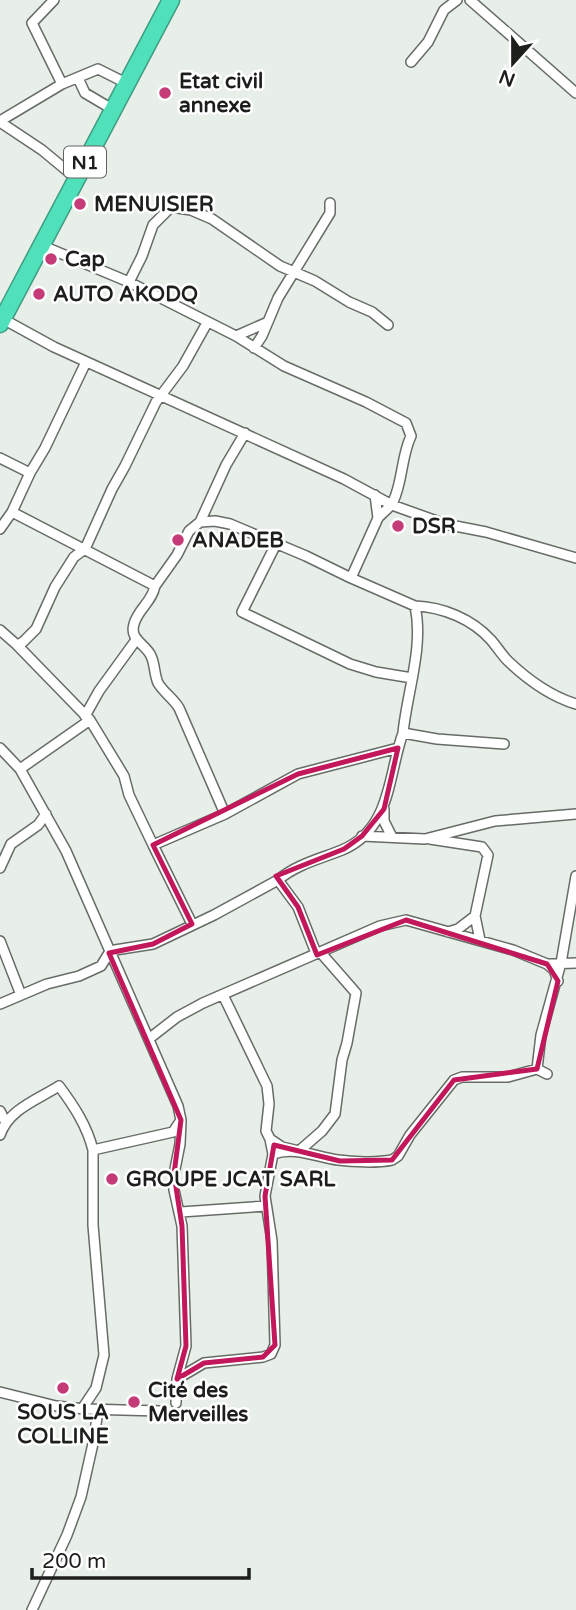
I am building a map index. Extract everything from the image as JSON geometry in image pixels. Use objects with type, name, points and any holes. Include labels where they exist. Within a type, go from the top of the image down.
[{"type":"highway","name":"N1","points":[[1,321],[172,0]]},
{"type":"street","points":[[54,0],[32,23],[62,84]]},
{"type":"street","points":[[411,62],[428,42],[444,9],[457,0]]},
{"type":"street","points":[[470,0],[576,93]]},
{"type":"street","points":[[77,179],[42,149],[0,122],[62,84],[98,69],[126,83]]},
{"type":"street","points":[[78,78],[85,93],[112,109]]},
{"type":"street","points":[[254,348],[294,271],[330,213],[330,202]]},
{"type":"street","points":[[129,282],[153,225],[171,207],[191,210],[212,219],[280,266],[315,281],[349,302],[372,312],[388,325]]},
{"type":"street","points":[[43,246],[129,282],[236,336],[284,366],[406,423],[411,436],[406,446],[392,505],[378,519],[351,578]]},
{"type":"street","points":[[1,321],[245,433],[392,505],[444,524],[485,532],[576,558]]},
{"type":"street","points":[[236,336],[268,322]]},
{"type":"street","points":[[17,645],[36,629],[55,587],[74,557],[85,549],[112,489],[160,396],[183,366],[207,323]]},
{"type":"street","points":[[0,528],[12,512],[50,439],[86,362]]},
{"type":"street","points":[[225,814],[179,708],[157,681],[151,654],[136,640],[133,628],[189,531],[200,522],[226,465],[245,433]]},
{"type":"street","points":[[0,457],[30,474]]},
{"type":"street","points":[[375,495],[378,519]]},
{"type":"street","points":[[12,512],[155,586]]},
{"type":"street","points":[[200,522],[230,524],[415,606],[435,608],[460,616],[489,638],[506,660],[529,680],[554,696],[576,705]]},
{"type":"street","points":[[276,544],[242,612],[350,664],[412,678]]},
{"type":"street","points":[[392,837],[384,821],[384,809],[403,733],[412,678],[417,617],[415,606]]},
{"type":"street","points":[[0,630],[88,718],[124,776],[129,795],[192,924]]},
{"type":"street","points":[[20,769],[88,718],[99,691],[136,640]]},
{"type":"street","points":[[403,733],[437,739],[504,744]]},
{"type":"street","points":[[0,748],[20,769],[66,851],[178,1106],[181,1120],[180,1144],[174,1190],[181,1212],[186,1346],[177,1378],[176,1402]]},
{"type":"street","points":[[153,845],[225,814],[298,774],[398,748]]},
{"type":"street","points":[[0,1004],[47,984],[79,976],[101,966],[109,953],[115,950],[153,944],[214,915],[278,880],[289,871],[344,849],[362,836],[384,809]]},
{"type":"street","points":[[0,868],[11,844],[38,825],[46,814]]},
{"type":"street","points":[[425,839],[495,821],[576,814]]},
{"type":"street","points":[[362,836],[425,839],[482,847],[488,855],[475,916],[480,940]]},
{"type":"street","points":[[537,1069],[541,1035],[558,981],[576,876]]},
{"type":"street","points":[[273,1154],[299,1151],[322,1131],[335,1114],[342,1060],[356,993],[319,953],[298,907],[278,880]]},
{"type":"street","points":[[446,932],[458,929],[475,916]]},
{"type":"street","points":[[150,1038],[177,1017],[223,995],[380,926],[406,920],[513,950],[547,964],[554,970],[558,981]]},
{"type":"street","points":[[0,941],[20,995]]},
{"type":"street","points":[[547,964],[576,963]]},
{"type":"street","points":[[223,995],[267,1086],[269,1104],[266,1131],[271,1139],[282,1147],[340,1161],[392,1160],[398,1156],[410,1135],[454,1080],[462,1077],[509,1077],[537,1069],[547,1074]]},
{"type":"street","points":[[0,1135],[5,1121],[60,1086],[79,1115],[93,1150],[93,1225],[104,1355],[96,1388],[82,1409]]},
{"type":"street","points":[[0,1111],[5,1121]]},
{"type":"street","points":[[93,1150],[173,1132],[181,1120]]},
{"type":"street","points":[[177,1378],[204,1363],[263,1357],[271,1354],[275,1345],[272,1241],[265,1196],[273,1154],[271,1139]]},
{"type":"street","points":[[181,1212],[266,1206]]},
{"type":"street","points":[[0,1392],[56,1406],[160,1411]]},
{"type":"street","points":[[32,1610],[67,1535],[81,1497],[98,1410]]},
{"type":"highlighted area","points":[[398,748],[384,809],[362,836],[344,849],[276,876],[298,907],[317,955],[406,920],[547,964],[558,981],[537,1069],[454,1080],[392,1160],[340,1161],[274,1145],[265,1196],[275,1345],[263,1357],[204,1363],[177,1379],[186,1346],[182,1226],[174,1174],[181,1120],[109,953],[153,944],[192,924],[153,845],[298,774]]},
{"type":"place","name":"Etat civil annexe","points":[[165,93]]},
{"type":"place","name":"MENUISIER","points":[[80,204]]},
{"type":"place","name":"Cap","points":[[51,259]]},
{"type":"place","name":"AUTO AKODQ","points":[[39,294]]},
{"type":"place","name":"DSR","points":[[398,526]]},
{"type":"place","name":"ANADEB","points":[[178,540]]},
{"type":"place","name":"GROUPE JCAT SARL","points":[[112,1179]]},
{"type":"place","name":"SOUS LA COLLINE","points":[[63,1388]]},
{"type":"place","name":"Cité des Merveilles","points":[[134,1402]]}]
